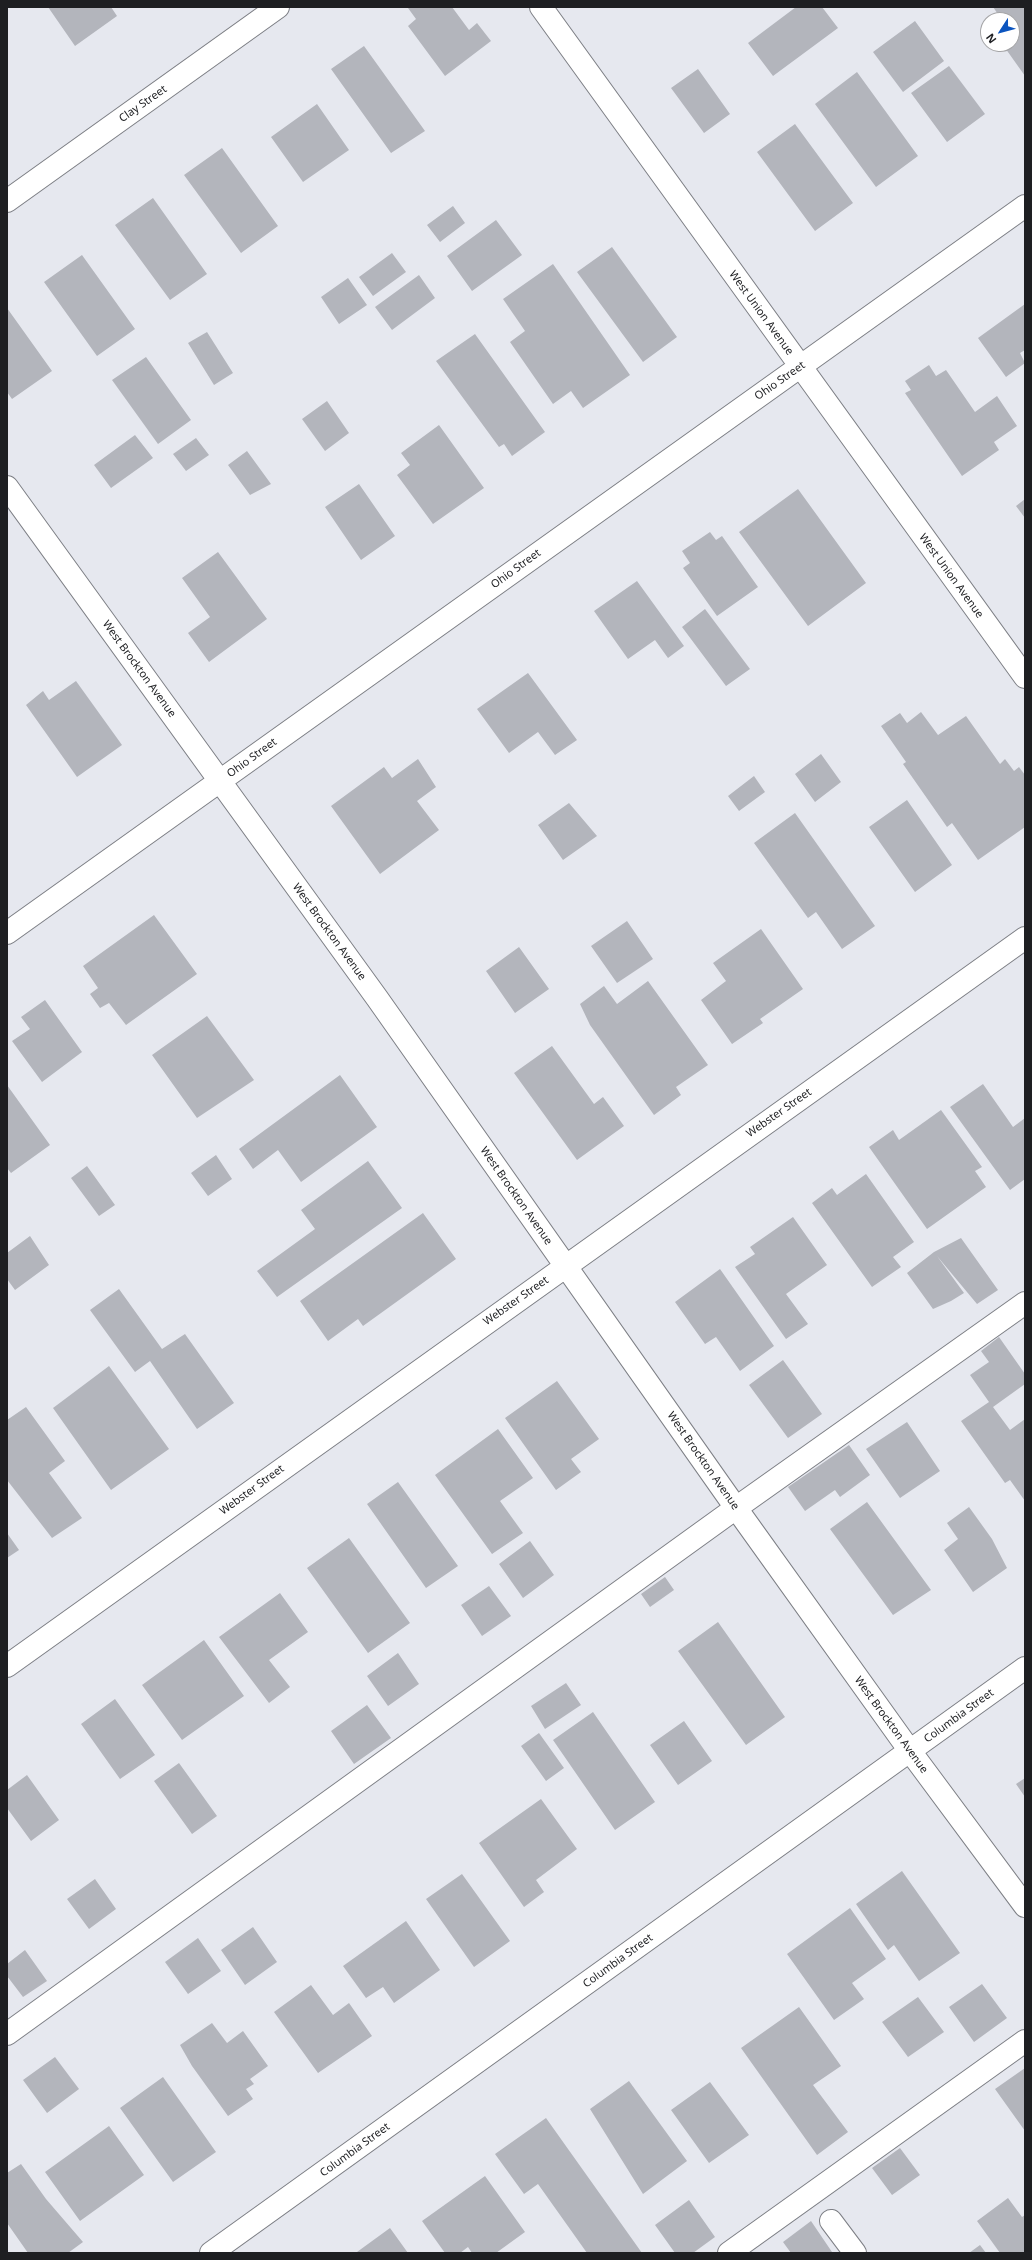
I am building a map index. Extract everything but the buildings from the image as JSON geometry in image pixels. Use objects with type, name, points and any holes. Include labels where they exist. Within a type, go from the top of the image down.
[{"type":"street","name":"Clay Street","points":[[7,200],[278,7]]},
{"type":"street","name":"West Union Avenue","points":[[542,7],[800,367],[1025,677]]},
{"type":"street","name":"Ohio Street","points":[[7,933],[1025,206]]},
{"type":"street","name":"West Brockton Avenue","points":[[7,487],[377,998],[736,1508],[910,1751],[1025,1906]]},
{"type":"street","name":"Webster Street","points":[[7,1666],[513,1302],[566,1267],[1025,938]]},
{"type":"street","points":[[7,2034],[736,1508],[1025,1303]]},
{"type":"street","name":"Columbia Street","points":[[211,2253],[1025,1668]]},
{"type":"street","points":[[729,2253],[1025,2041]]},
{"type":"street","points":[[831,2221],[855,2253]]}]
